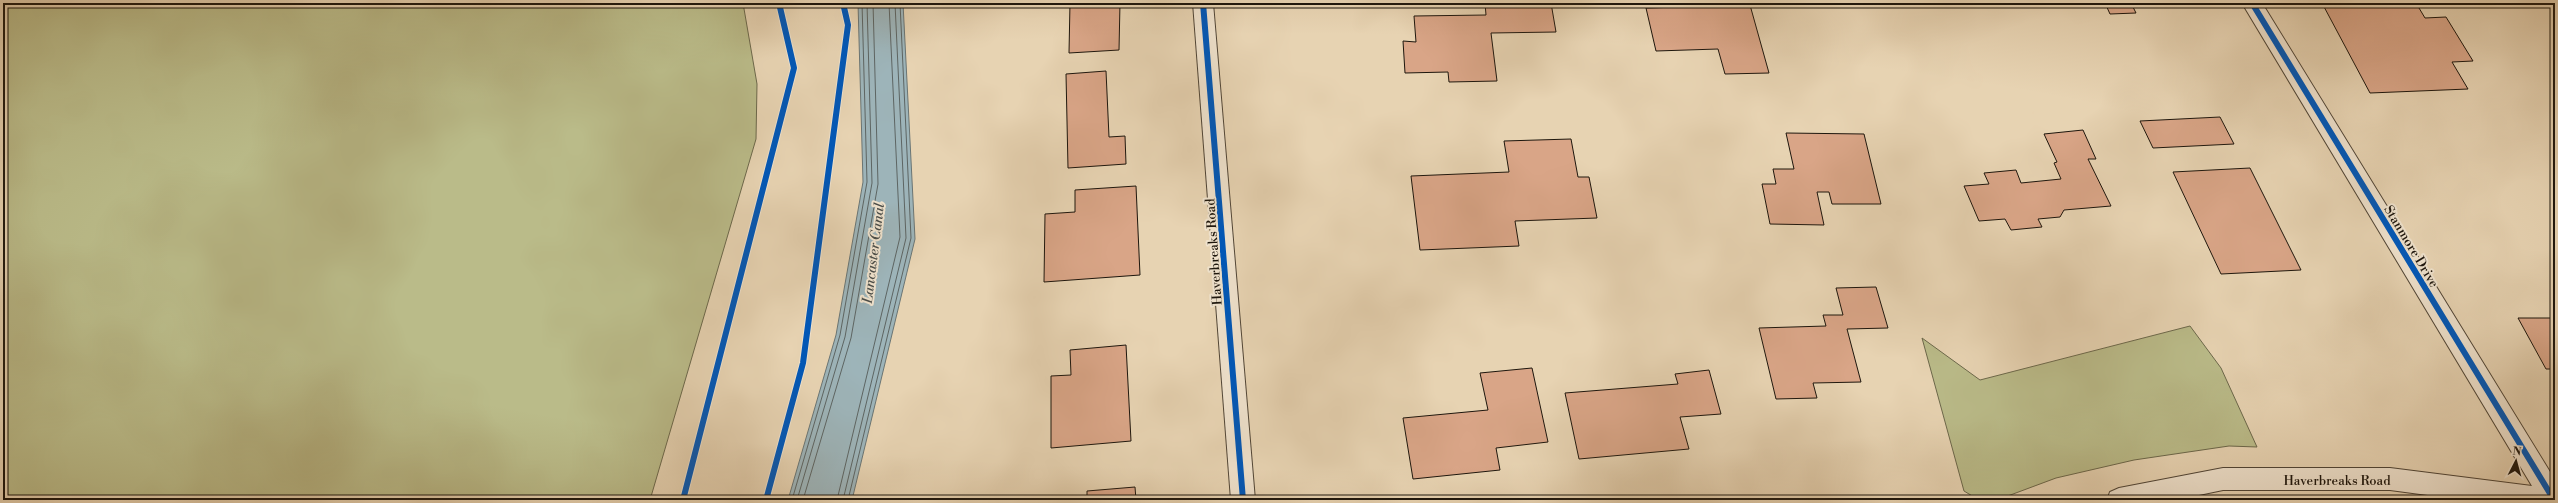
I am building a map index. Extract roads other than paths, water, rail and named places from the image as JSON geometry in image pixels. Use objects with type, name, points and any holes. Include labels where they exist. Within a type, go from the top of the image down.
[{"type":"street","name":"Haverbreaks Road","points":[[1203,3],[1243,500]]},
{"type":"street","name":"Stanmore Drive","points":[[2252,3],[2555,500]]},
{"type":"street","name":"Haverbreaks Road","points":[[2119,500],[2223,480],[2390,479],[2555,500]]},
{"type":"water","name":"Lancaster Canal","points":[[858,3],[903,3],[915,239],[852,500],[788,500],[836,335],[863,182]]}]
